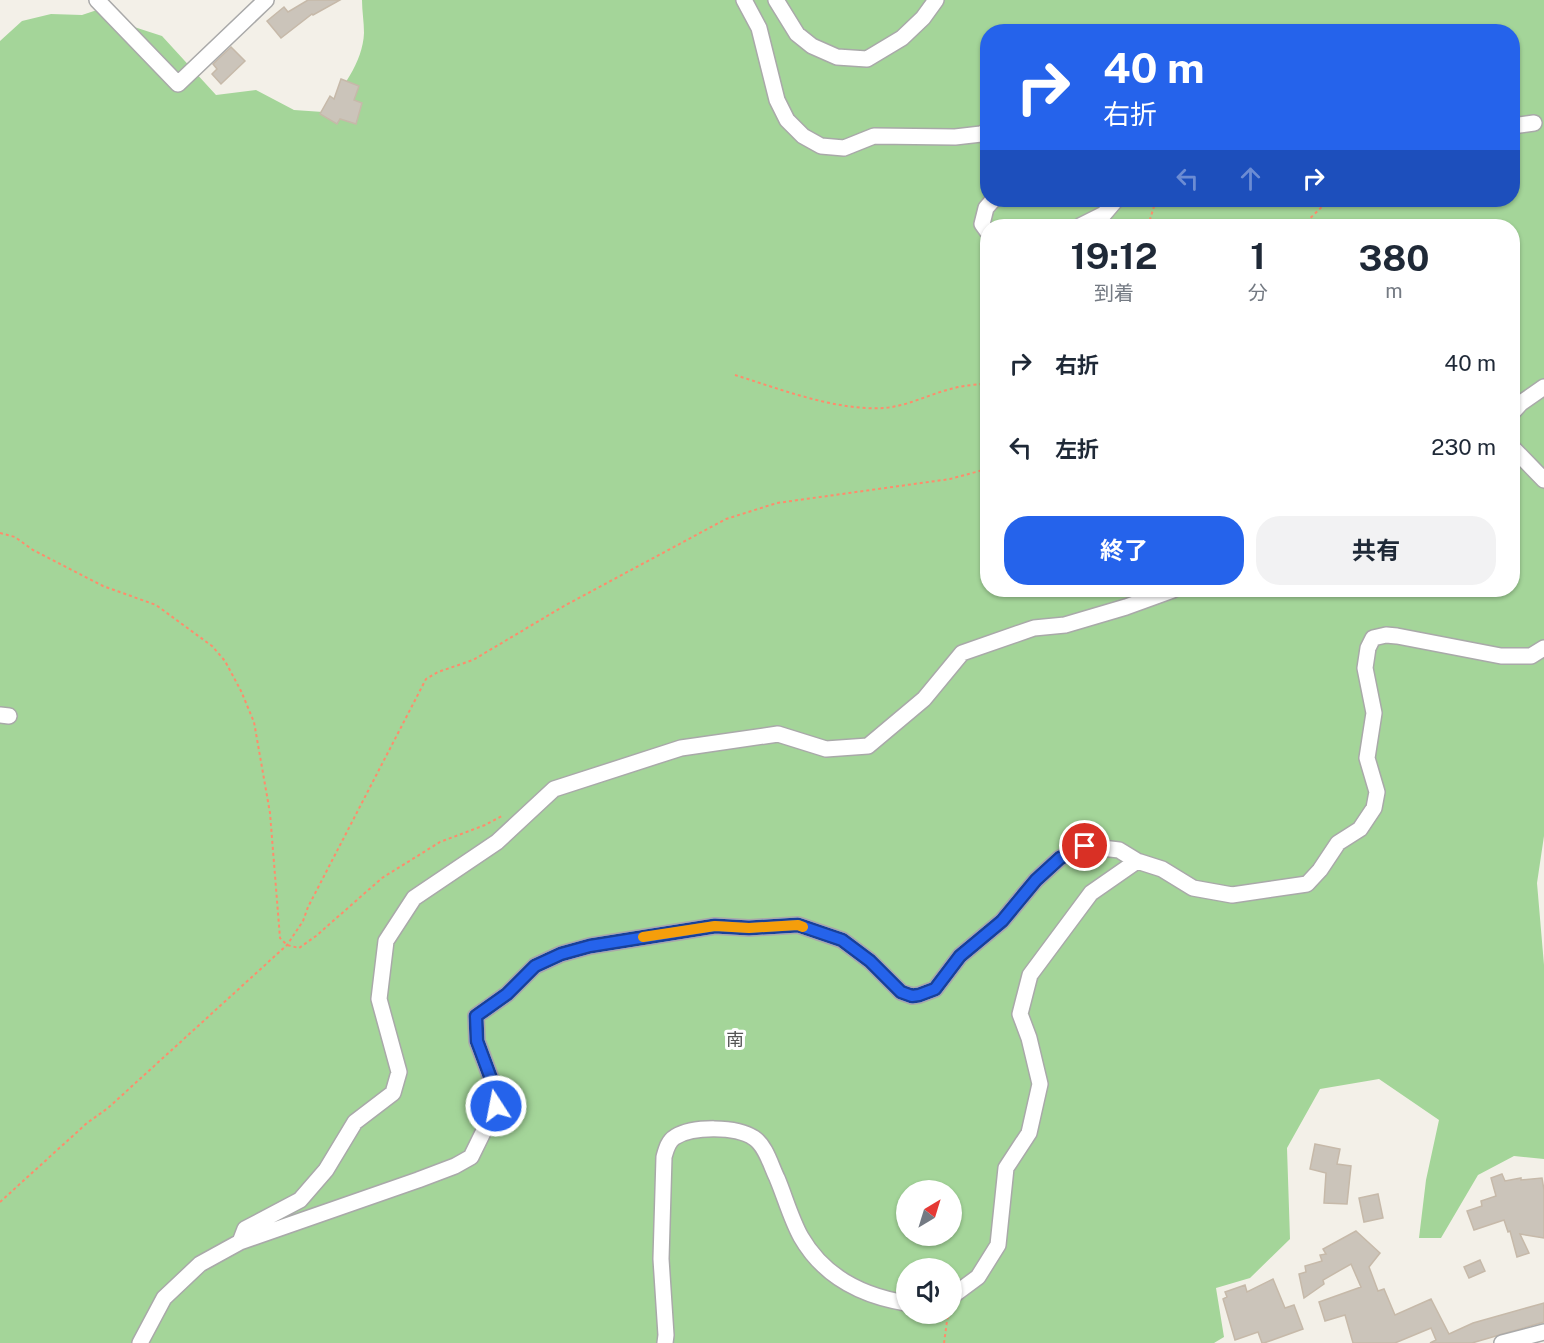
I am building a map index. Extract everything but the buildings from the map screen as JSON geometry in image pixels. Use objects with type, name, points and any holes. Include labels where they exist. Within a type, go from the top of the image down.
[{"type":"street","points":[[97,0],[178,84],[266,0]]},
{"type":"street","points":[[744,0],[759,28],[777,100],[788,120],[802,136],[821,146],[844,148],[874,136],[980,135]]},
{"type":"street","points":[[776,0],[797,34],[812,46],[837,57],[867,59],[902,38],[936,0]]},
{"type":"street","points":[[1520,125],[1534,123]]},
{"type":"street","points":[[1094,219],[1104,214],[1110,207]]},
{"type":"street","points":[[1520,404],[1544,387]]},
{"type":"street","points":[[1520,455],[1544,480]]},
{"type":"street","points":[[240,1242],[245,1229],[300,1200],[326,1170],[355,1122],[393,1093],[399,1072],[379,999],[386,941],[414,898],[497,842],[554,789],[681,748],[778,734],[826,749],[868,746],[924,699],[962,653],[1034,628],[1065,625],[1154,597]]},
{"type":"street","points":[[140,1343],[165,1298],[200,1264],[240,1242],[436,1173],[471,1157],[496,1106],[496,1092],[477,1041],[476,1016],[507,994],[535,966],[561,954],[590,946],[715,926],[749,928],[798,925],[842,940],[870,961],[901,992],[912,996],[935,989],[960,956],[1002,921],[1036,880],[1060,858],[1085,846],[1119,850],[1137,861],[1162,869],[1193,888],[1232,895],[1307,884],[1320,870],[1338,843],[1360,828],[1374,808],[1377,792],[1367,758],[1374,713],[1365,668],[1368,648],[1373,638],[1386,635],[1396,636],[1501,656],[1531,657],[1544,648]]},
{"type":"street","points":[[962,1289],[978,1277],[998,1245],[1006,1168],[1029,1133],[1040,1084],[1029,1038],[1020,1014],[1029,975],[1091,892],[1137,861]]},
{"type":"street","points":[[665,1343],[661,1259],[664,1157],[674,1137],[699,1130],[729,1129],[755,1138],[767,1156],[801,1237],[820,1263],[838,1278],[862,1292],[896,1301]]},
{"type":"street","points":[[1502,1343],[1544,1332]]},
{"type":"path","points":[[1309,219],[1322,207]]},
{"type":"path","points":[[735,375],[814,399],[864,408],[885,408],[913,403],[954,388],[980,383]]},
{"type":"path","points":[[0,1202],[288,945],[303,921],[308,907],[426,679],[438,672],[473,660],[564,606],[726,519],[777,503],[951,479],[980,471]]},
{"type":"path","points":[[0,533],[15,537],[33,550],[103,586],[156,604],[212,646],[225,661],[242,691],[255,722],[270,813],[280,938],[288,945],[300,948],[381,878],[440,842],[485,825],[504,815]]},
{"type":"path","points":[[944,1343],[947,1324]]},
{"type":"green space","points":[[362,0],[1544,0],[1544,836],[1537,883],[1544,965],[1544,1159],[1514,1156],[1478,1175],[1441,1238],[1419,1238],[1426,1180],[1439,1120],[1379,1079],[1320,1089],[1287,1148],[1290,1239],[1250,1278],[1216,1288],[1224,1337],[1214,1343],[0,1343],[0,41],[22,21],[51,14],[82,15],[103,8],[128,25],[162,36],[216,95],[256,90],[294,110],[323,112],[344,85],[360,55],[363,44]]},
{"type":"slow traffic","points":[[643,937],[715,926],[749,928],[798,925],[803,927]]},
{"type":"district","name":"南","points":[[735,1039]]},
{"type":"route","points":[[496,1106],[496,1092],[477,1041],[476,1016],[507,994],[535,966],[561,954],[590,946],[715,926],[749,928],[798,925],[842,940],[870,961],[901,992],[912,996],[919,995],[935,989],[960,956],[1002,921],[1036,880],[1060,858],[1085,846]]}]
